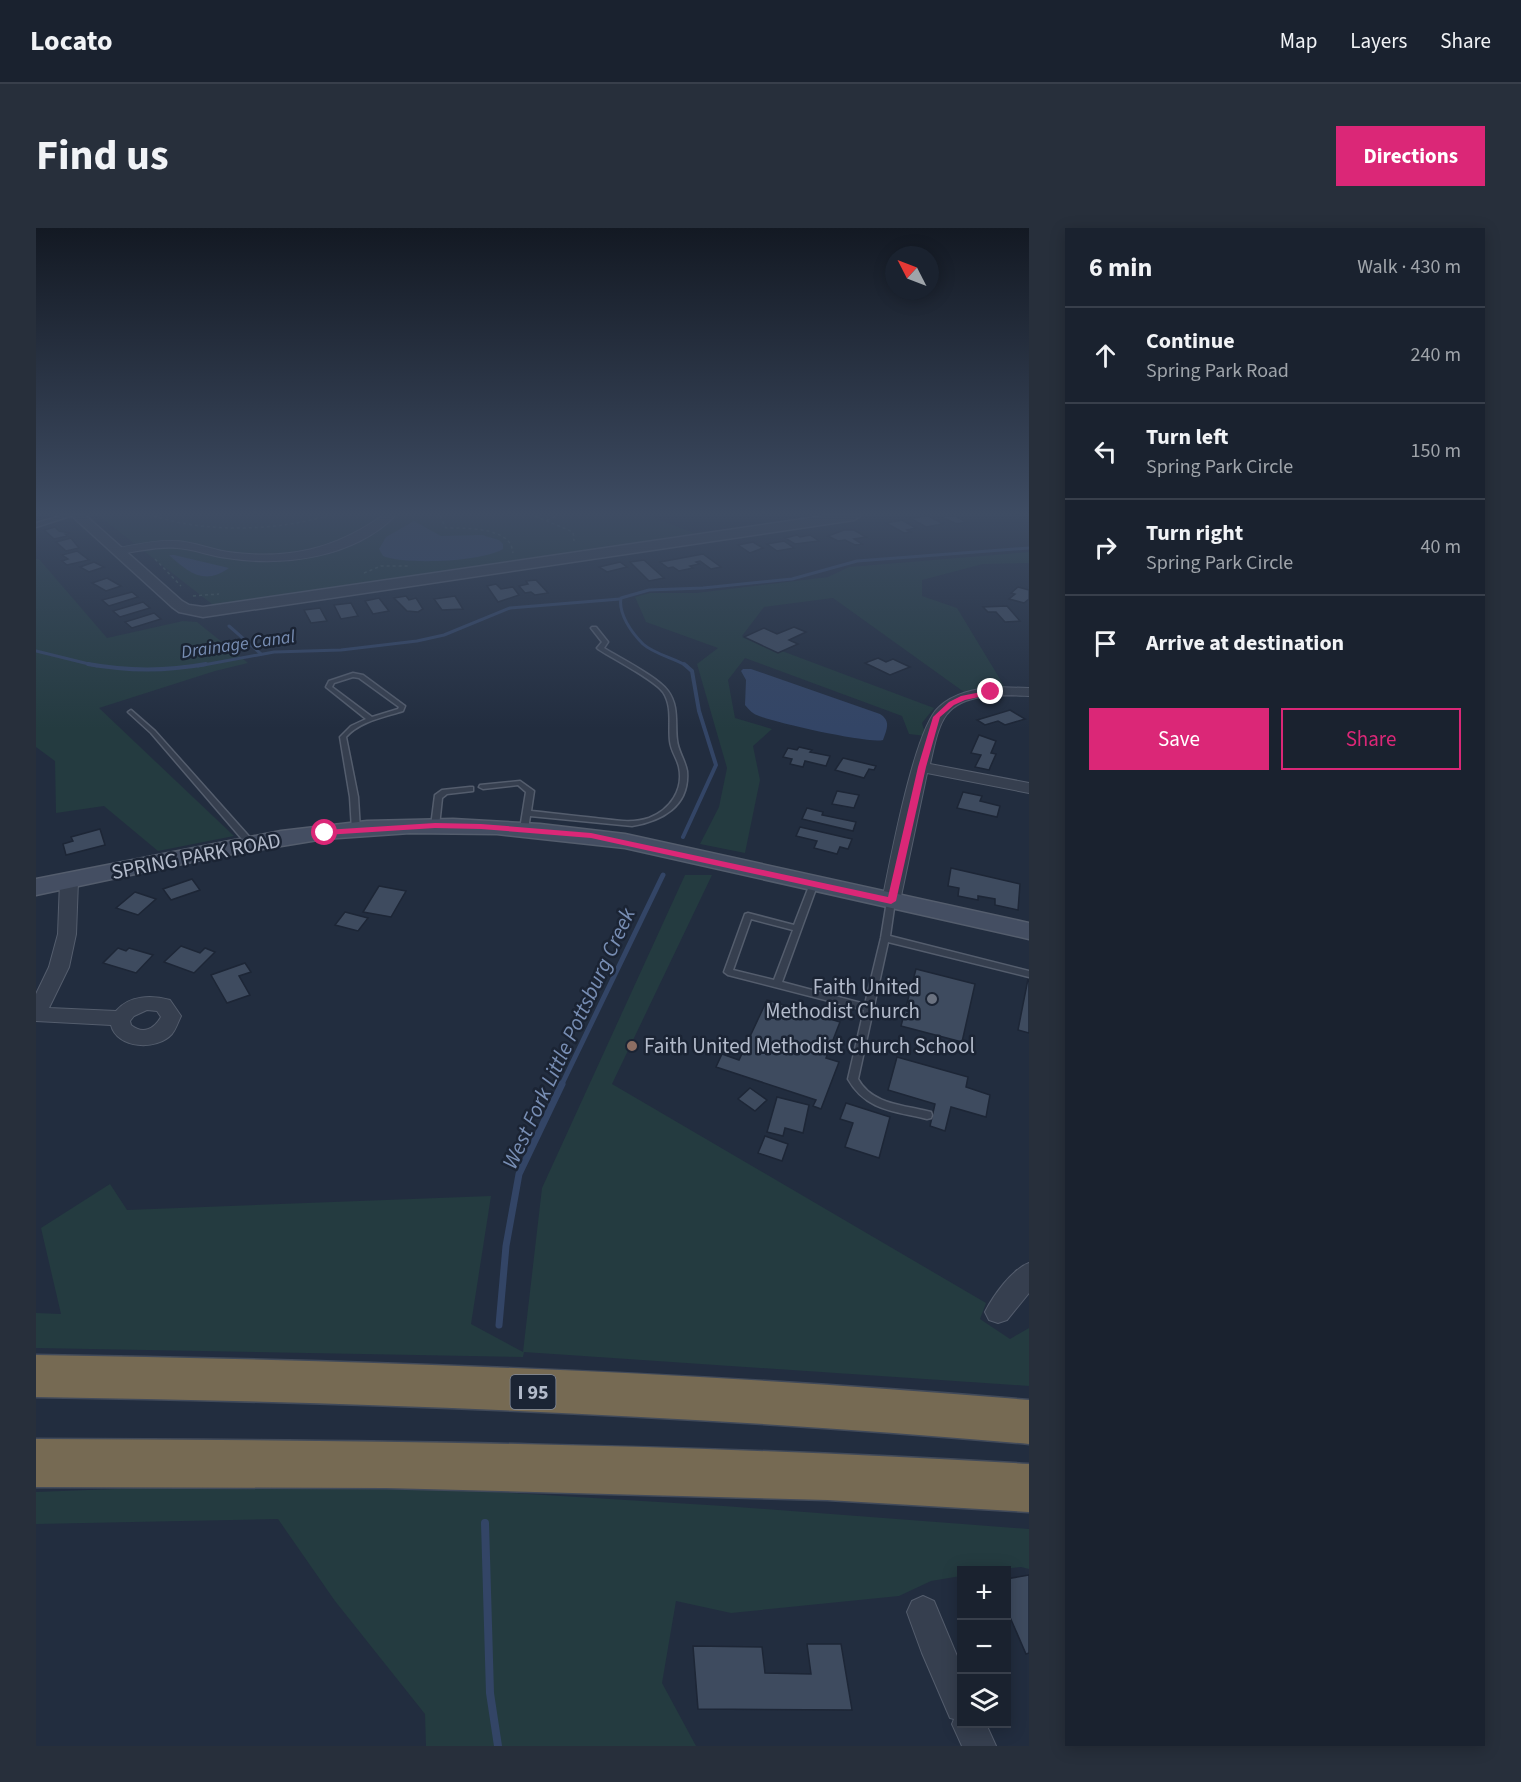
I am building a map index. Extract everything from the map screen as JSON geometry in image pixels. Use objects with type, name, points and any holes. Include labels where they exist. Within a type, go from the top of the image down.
[{"type":"highway","name":"I 95","points":[[36,1376],[166,1378],[617,1396],[1029,1422]]},
{"type":"highway","points":[[36,1463],[422,1465],[827,1476],[1029,1488]]},
{"type":"main road","name":"SPRING PARK ROAD","points":[[36,887],[251,844],[356,830],[525,821],[1029,931]]},
{"type":"street","points":[[159,587],[184,609],[215,612],[382,587]]},
{"type":"street","points":[[891,901],[922,767],[937,717],[952,703],[963,698],[991,692],[1029,692]]},
{"type":"street","points":[[922,767],[1029,788]]},
{"type":"street","points":[[69,881],[67,934],[59,967],[36,1014],[121,1018]]},
{"type":"street","points":[[998,1312],[1029,1274]]},
{"type":"street","points":[[923,1612],[957,1695]]},
{"type":"street","points":[[971,1728],[979,1746]]},
{"type":"lane","points":[[483,787],[520,783],[530,791],[525,821],[646,823],[666,815],[676,802],[683,786],[680,758],[674,747],[673,703],[659,684],[600,648],[605,642],[594,628]]},
{"type":"lane","points":[[356,830],[353,794],[343,736],[346,732],[371,720],[401,710],[402,706],[361,676],[353,675],[331,682],[329,687],[371,720]]},
{"type":"lane","points":[[131,712],[153,732],[251,844]]},
{"type":"lane","points":[[435,826],[438,797],[445,792],[470,789]]},
{"type":"lane","points":[[777,984],[797,924],[814,883]]},
{"type":"lane","points":[[891,901],[885,938],[853,1079],[857,1089],[867,1098],[927,1115]]},
{"type":"lane","points":[[797,924],[748,916],[728,972],[868,1008]]},
{"type":"lane","points":[[885,938],[1029,974]]},
{"type":"path","points":[[183,587],[187,592]]},
{"type":"path","points":[[190,595],[227,595]]},
{"type":"green space","points":[[36,587],[63,587],[107,638],[183,621],[197,622],[248,663],[215,671],[99,708],[234,836],[158,851],[104,806],[56,813],[55,761],[36,747]]},
{"type":"green space","points":[[190,587],[360,587],[217,608]]},
{"type":"green space","points":[[747,587],[922,587],[922,596],[957,608],[1006,689],[964,692],[833,598],[764,607],[742,636],[934,708],[922,723],[926,736],[909,734],[902,716],[745,658],[728,680],[735,718],[772,729],[753,746],[760,780],[745,853],[700,844],[719,807],[727,768],[697,664],[718,648],[646,622],[635,597],[650,593],[696,593]]},
{"type":"green space","points":[[685,875],[712,875],[612,1084],[986,1303],[980,1319],[1010,1339],[1029,1328],[1029,1386],[524,1352],[523,1357],[36,1348],[36,1313],[61,1314],[41,1228],[110,1184],[127,1210],[491,1196],[471,1324],[523,1352],[542,1188]]},
{"type":"green space","points":[[317,1481],[724,1506],[1029,1529],[1029,1569],[1011,1568],[1011,1566],[957,1566],[957,1577],[931,1581],[899,1596],[731,1613],[676,1601],[662,1683],[696,1746],[426,1746],[425,1714],[335,1601],[278,1519],[36,1524],[36,1492]]},
{"type":"water","points":[[751,669],[880,714],[887,722],[883,740],[860,739],[822,732],[769,719],[751,712],[745,705],[746,680],[741,671]]},
{"type":"building","points":[[99,587],[118,587],[106,591]]},
{"type":"building","points":[[488,587],[501,589],[513,587],[519,595],[498,602]]},
{"type":"building","points":[[520,587],[542,587],[548,593],[535,595],[531,592],[525,593]]},
{"type":"building","points":[[1018,587],[1029,590],[1029,599],[1024,603],[1009,599],[1015,594],[1011,593]]},
{"type":"building","points":[[132,592],[138,597],[109,606],[102,600]]},
{"type":"building","points":[[406,596],[409,600],[416,598],[423,609],[418,612],[407,611],[394,598]]},
{"type":"building","points":[[455,596],[463,609],[442,610],[434,599]]},
{"type":"building","points":[[379,598],[389,611],[373,614],[365,601]]},
{"type":"building","points":[[143,602],[150,608],[120,617],[113,611]]},
{"type":"building","points":[[351,603],[358,616],[341,619],[334,605]]},
{"type":"building","points":[[1007,606],[1020,621],[1005,622],[996,612],[988,612],[983,607]]},
{"type":"building","points":[[320,608],[327,621],[311,623],[304,610]]},
{"type":"building","points":[[154,613],[161,619],[132,628],[125,622]]},
{"type":"building","points":[[794,627],[806,632],[789,640],[798,644],[778,653],[744,637],[764,628],[777,634]]},
{"type":"building","points":[[878,658],[886,662],[893,659],[910,667],[890,675],[865,663]]},
{"type":"building","points":[[1010,710],[1025,719],[1005,725],[998,721],[985,725],[977,720]]},
{"type":"building","points":[[979,735],[996,741],[991,753],[996,754],[989,770],[975,767],[981,755],[971,753]]},
{"type":"building","points":[[799,747],[830,756],[826,766],[805,761],[803,767],[790,764],[792,759],[783,757],[788,748],[797,750]]},
{"type":"building","points":[[843,758],[876,766],[874,770],[869,769],[864,778],[835,770]]},
{"type":"building","points":[[837,791],[859,795],[854,808],[832,804]]},
{"type":"building","points":[[963,792],[982,796],[980,801],[1000,806],[997,817],[957,808]]},
{"type":"building","points":[[807,808],[823,812],[822,815],[856,822],[853,831],[802,819]]},
{"type":"building","points":[[800,827],[852,839],[848,849],[840,847],[837,854],[814,848],[817,841],[796,836]]},
{"type":"building","points":[[100,829],[105,845],[66,855],[63,844],[73,841],[71,837]]},
{"type":"building","points":[[951,868],[1020,884],[1018,910],[995,905],[995,899],[978,896],[978,900],[958,896],[959,888],[948,886]]},
{"type":"building","points":[[192,879],[200,890],[171,900],[163,889]]},
{"type":"building","points":[[379,886],[406,891],[391,917],[363,912]]},
{"type":"building","points":[[135,892],[156,899],[138,915],[116,908]]},
{"type":"building","points":[[345,912],[368,918],[358,931],[335,925]]},
{"type":"building","points":[[181,946],[200,953],[205,948],[215,952],[194,973],[164,962]]},
{"type":"building","points":[[118,948],[126,951],[129,948],[153,955],[136,973],[103,963]]},
{"type":"building","points":[[245,963],[251,972],[239,976],[250,995],[227,1003],[211,975]]},
{"type":"building","points":[[916,969],[975,984],[962,1042],[901,1026]]},
{"type":"building","points":[[1029,979],[1029,1033],[1018,1030]]},
{"type":"building","points":[[767,1000],[840,1022],[826,1058],[839,1062],[821,1109],[813,1106],[816,1100],[716,1067],[722,1054],[739,1060]]},
{"type":"building","points":[[897,1057],[968,1077],[966,1087],[990,1095],[986,1117],[951,1107],[945,1131],[930,1126],[935,1104],[888,1090]]},
{"type":"building","points":[[750,1088],[767,1100],[755,1111],[738,1099]]},
{"type":"building","points":[[777,1097],[809,1105],[803,1133],[785,1128],[783,1136],[767,1132]]},
{"type":"building","points":[[846,1103],[890,1117],[879,1158],[845,1147],[853,1123],[840,1119]]},
{"type":"building","points":[[765,1136],[788,1144],[782,1161],[758,1153]]},
{"type":"building","points":[[1029,1575],[1029,1653],[1026,1654],[1011,1620],[1011,1578]]},
{"type":"building","points":[[807,1644],[841,1644],[852,1710],[698,1709],[693,1646],[762,1647],[765,1673],[811,1674]]},
{"type":"waterway","name":"West Fork Little Pottsburg Creek","points":[[686,665],[643,644],[630,629],[624,617],[621,598],[649,590],[714,587]]},
{"type":"waterway","name":"Drainage Canal","points":[[198,666],[274,652],[341,650],[417,641],[444,635],[510,608],[620,599]]},
{"type":"waterway","points":[[229,626],[261,654]]},
{"type":"waterway","name":"Drainage Canal","points":[[36,651],[90,664]]},
{"type":"waterway","name":"Drainage Canal","points":[[90,664],[147,669],[206,664]]},
{"type":"waterway","name":"Drainage Canal","points":[[90,664],[97,666]]},
{"type":"waterway","name":"West Fork Little Pottsburg Creek","points":[[683,837],[716,765],[699,711],[692,671],[686,665]]},
{"type":"waterway","name":"West Fork Little Pottsburg Creek","points":[[561,1086],[663,875]]},
{"type":"waterway","name":"West Fork Little Pottsburg Creek","points":[[499,1325],[506,1246],[519,1174],[562,1084]]},
{"type":"waterway","name":"West Fork Little Pottsburg Creek","points":[[485,1523],[490,1693],[498,1746]]},
{"type":"place","name":"Faith United Methodist Church","points":[[932,999]]},
{"type":"place","name":"Faith United Methodist Church School","points":[[632,1046]]},
{"type":"route","points":[[325,833],[378,828],[481,826],[591,836],[625,841],[891,901],[933,725],[943,710],[952,703],[963,698],[991,692]]}]
